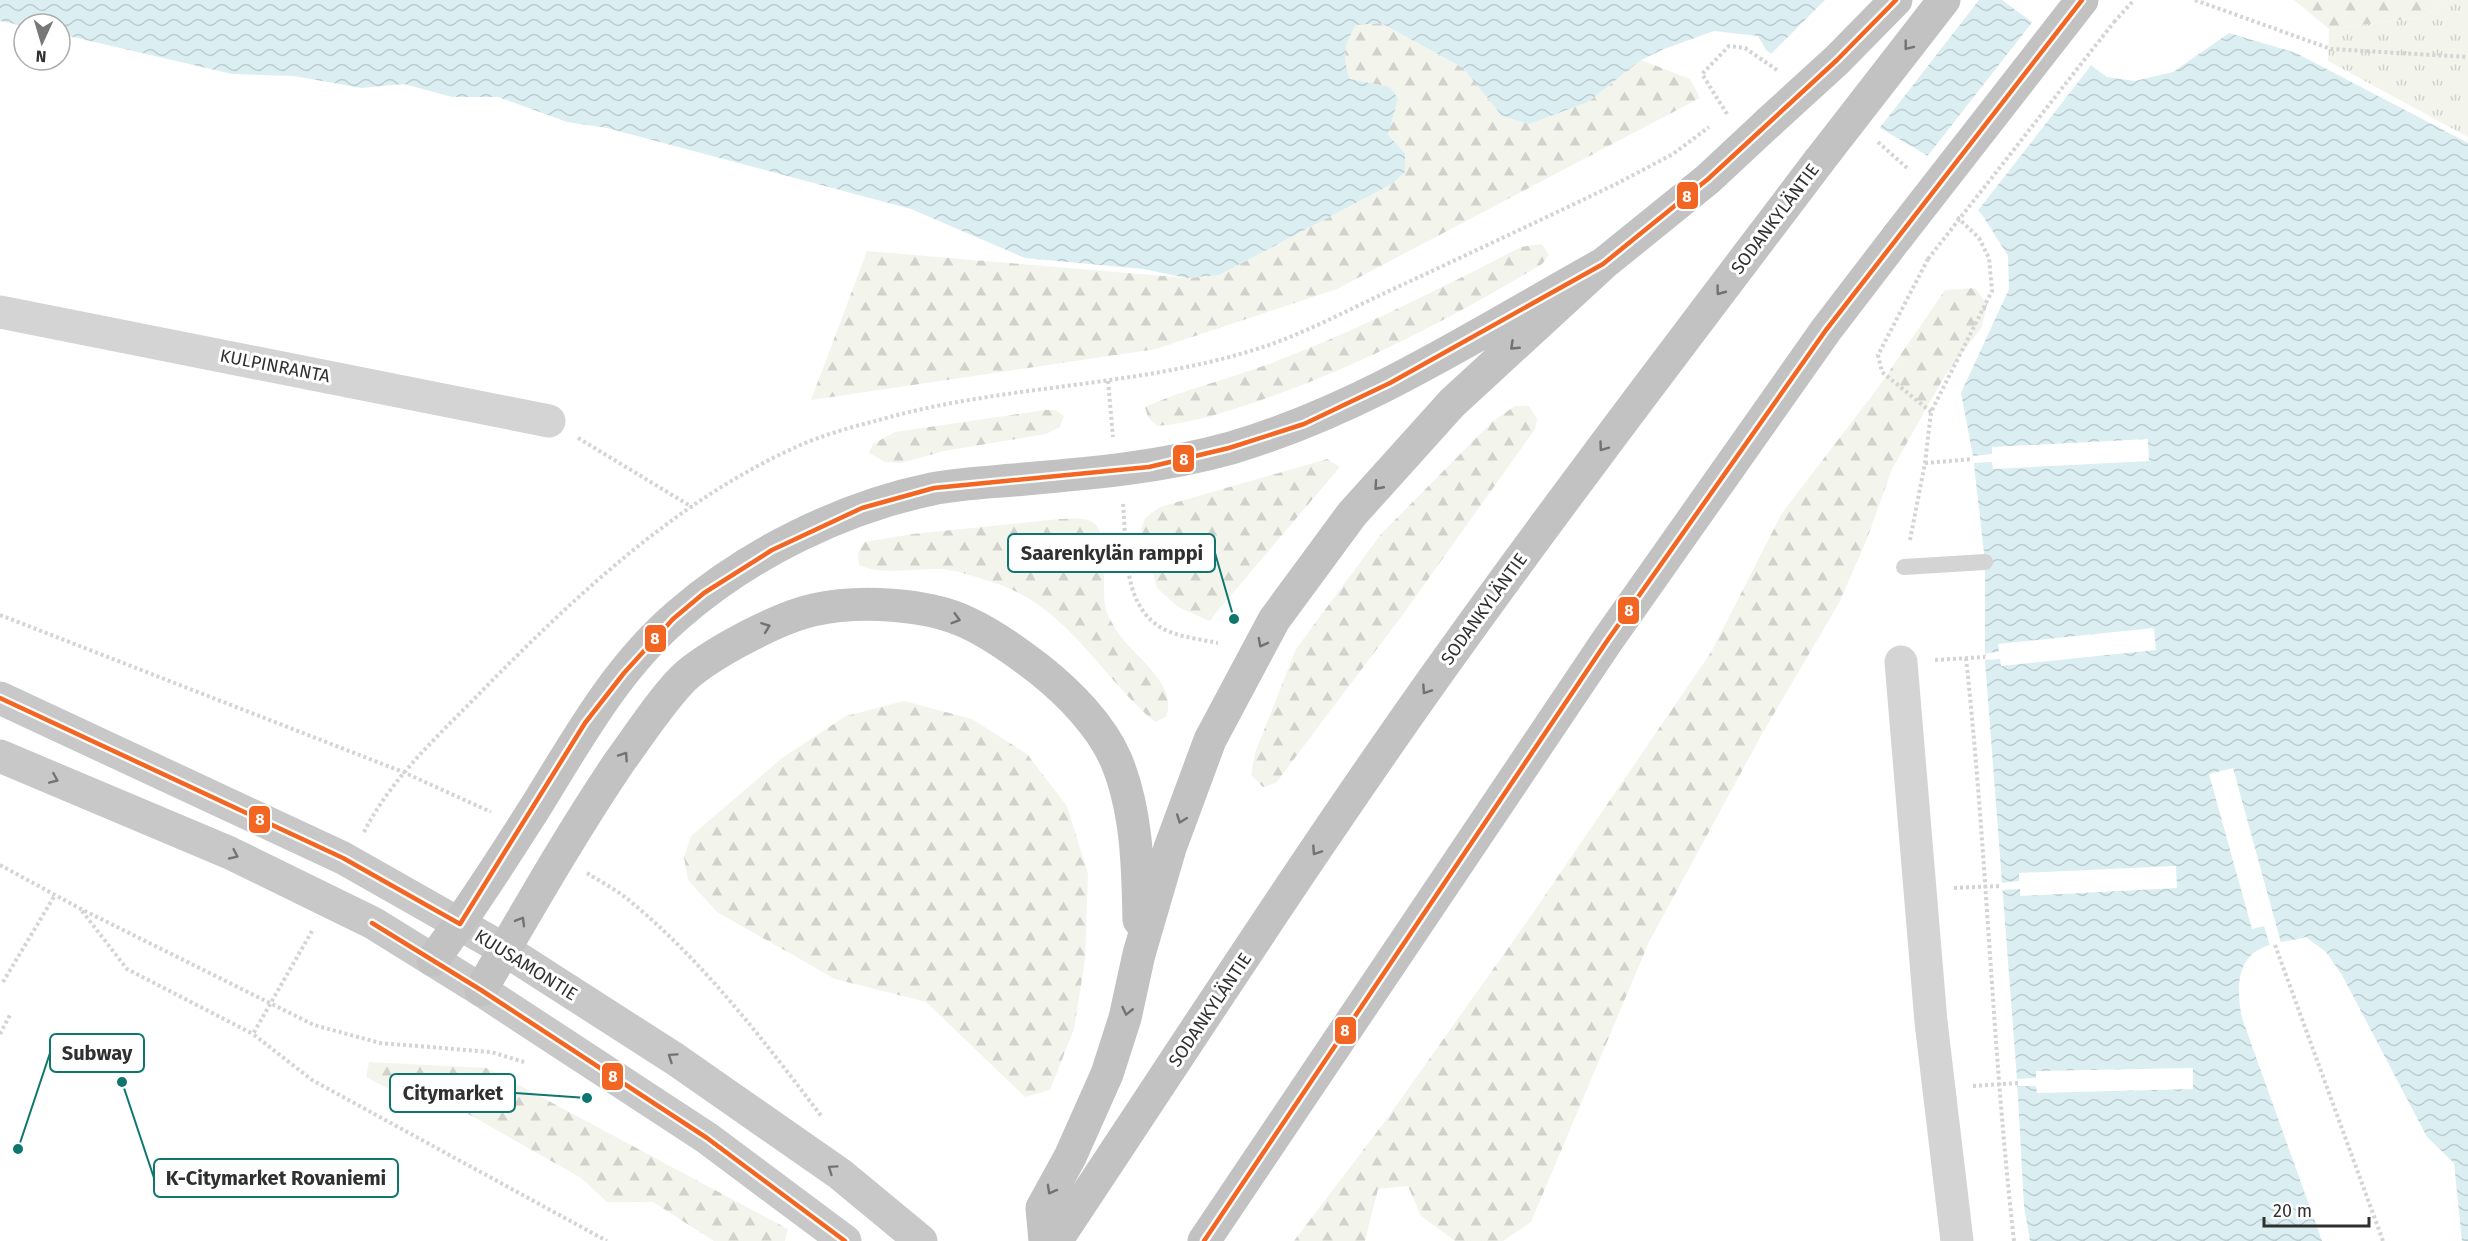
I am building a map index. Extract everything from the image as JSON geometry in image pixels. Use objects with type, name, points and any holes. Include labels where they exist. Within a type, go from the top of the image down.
[{"type":"highway","points":[[1045,1241],[1042,1208],[1070,1156],[1107,1074],[1125,1018],[1139,954],[1170,848],[1210,740],[1275,620],[1352,514],[1452,403],[1603,264],[1708,179],[1837,60],[1896,0]]},
{"type":"highway","name":"SODANKYLÄNTIE","points":[[1056,1241],[1289,890],[1442,667],[1653,380],[1944,0]]},
{"type":"highway","points":[[1204,1241],[1607,642],[1826,330],[2082,0]]},
{"type":"highway","points":[[433,960],[460,924],[585,723],[624,673],[673,619],[704,593],[772,550],[862,508],[934,488],[1149,467],[1229,448],[1304,424],[1451,350],[1603,264]]},
{"type":"highway","points":[[481,990],[579,822],[638,736],[687,675],[757,631],[813,610],[866,605],[914,607],[967,622],[1013,649],[1059,684],[1091,721],[1116,759],[1135,836],[1139,954]]},
{"type":"main road","name":"KUUSAMONTIE","points":[[0,698],[343,858],[505,950],[675,1059],[840,1174],[921,1241]]},
{"type":"main road","points":[[0,756],[230,853],[373,923],[481,990],[707,1138],[845,1241]]},
{"type":"street","name":"KULPINRANTA","points":[[0,312],[549,421]]},
{"type":"street","points":[[1901,662],[1930,1011],[1957,1241]]},
{"type":"lane","points":[[1904,567],[1985,562]]},
{"type":"path","points":[[1904,567],[1925,463],[1931,412],[1882,372],[1878,355],[1928,260],[2114,22],[2134,0]]},
{"type":"path","points":[[2197,1],[2331,49],[2468,57]]},
{"type":"path","points":[[1727,114],[1702,74],[1729,46]]},
{"type":"path","points":[[361,837],[380,801],[403,772],[508,664],[577,599],[647,539],[692,507],[723,486],[798,446],[881,419],[957,401],[1108,381],[1175,369],[1264,346],[1618,183],[1672,154],[1716,123]]},
{"type":"path","points":[[1108,381],[1113,441]]},
{"type":"path","points":[[549,421],[692,507]]},
{"type":"path","points":[[1925,463],[1973,459]]},
{"type":"path","points":[[1122,493],[1131,587],[1148,618],[1162,628],[1178,634],[1218,643]]},
{"type":"path","points":[[0,615],[403,772],[495,814]]},
{"type":"path","points":[[1901,662],[1985,657]]},
{"type":"path","points":[[1966,658],[1987,886],[1997,1084],[2014,1241]]},
{"type":"path","points":[[0,865],[81,909],[315,1025],[351,1037],[380,1043],[491,1052],[526,1062]]},
{"type":"path","points":[[583,871],[628,900],[673,940],[713,982],[776,1057],[829,1126]]},
{"type":"path","points":[[1953,888],[2001,886]]},
{"type":"path","points":[[3,982],[55,895]]},
{"type":"path","points":[[81,909],[127,969],[253,1034],[312,1080],[607,1241]]},
{"type":"path","points":[[253,1034],[316,924]]},
{"type":"path","points":[[2275,945],[2383,1241]]},
{"type":"path","points":[[0,1034],[11,1013]]},
{"type":"path","points":[[1974,1086],[2018,1083]]},
{"type":"green space","points":[[2294,0],[2452,0],[2422,17],[2329,29]]},
{"type":"green space","points":[[2452,0],[2468,0],[2468,137],[2328,61],[2329,29],[2422,17]]},
{"type":"green space","points":[[1381,23],[1463,68],[1502,115],[1588,102],[1641,60],[1690,79],[1700,98],[1337,289],[1156,349],[811,400],[867,251],[1187,278],[1219,275],[1392,184],[1405,153],[1388,135],[1398,99],[1390,87],[1350,79],[1345,57],[1349,39],[1356,25]]},
{"type":"green space","points":[[1542,244],[1549,255],[1542,264],[1408,338],[1339,370],[1267,398],[1199,419],[1157,426],[1148,417],[1145,407],[1331,339],[1521,247]]},
{"type":"green space","points":[[1975,288],[1987,304],[1982,327],[1946,374],[1892,469],[1867,539],[1839,603],[1762,734],[1649,942],[1531,1222],[1503,1241],[1455,1241],[1421,1216],[1408,1186],[1378,1189],[1365,1241],[1294,1241],[1386,1120],[1533,913],[1711,652],[1782,513],[1877,389],[1945,290]]},
{"type":"green space","points":[[1515,406],[1529,406],[1537,419],[1535,429],[1404,613],[1276,783],[1263,787],[1251,775],[1255,753],[1296,649],[1381,534],[1493,421]]},
{"type":"green space","points":[[1056,410],[1064,416],[1060,427],[1046,434],[944,451],[901,463],[885,462],[869,453],[873,444],[895,432]]},
{"type":"green space","points":[[1327,459],[1340,467],[1209,621],[1178,607],[1157,588],[1141,529],[1145,518],[1160,507]]},
{"type":"green space","points":[[1078,518],[1091,521],[1100,531],[1104,552],[1106,610],[1120,635],[1162,684],[1167,695],[1166,717],[1155,722],[1064,627],[1023,595],[998,584],[954,571],[940,569],[888,571],[859,565],[858,554],[864,542],[913,534]]},
{"type":"green space","points":[[904,701],[972,719],[1027,754],[1067,806],[1088,874],[1085,960],[1074,1029],[1050,1090],[1025,1097],[926,1002],[835,979],[717,912],[688,880],[684,857],[691,836],[782,758],[846,716]]},
{"type":"green space","points":[[369,1062],[487,1068],[788,1229],[785,1241],[714,1241],[653,1202],[607,1202],[581,1178],[463,1111],[423,1107],[366,1077]]},
{"type":"water","points":[[0,0],[2002,0],[2107,77],[2135,81],[2173,72],[2229,33],[2296,53],[2468,143],[2468,1241],[2462,1241],[2454,1163],[2427,1137],[2342,975],[2326,952],[2306,937],[2271,945],[2252,954],[2242,970],[2239,999],[2242,1018],[2322,1241],[2030,1241],[2024,1206],[2017,1079],[1985,660],[1985,562],[1973,456],[1961,393],[2009,289],[2008,256],[1983,216],[1928,156],[1880,128],[1766,50],[1758,36],[1714,31],[1664,49],[1641,60],[1588,102],[1529,124],[1502,116],[1463,68],[1381,23],[1356,25],[1349,39],[1345,57],[1350,79],[1390,87],[1398,99],[1388,135],[1405,153],[1405,172],[1392,184],[1219,275],[1187,278],[1143,269],[1025,258],[911,209],[607,128],[567,122],[498,97],[452,97],[404,84],[361,88],[294,76],[232,74],[72,37],[72,12],[12,12],[12,24],[0,21]]},
{"type":"pier","points":[[1825,0],[1979,0],[1878,130],[1769,56]]},
{"type":"pier","points":[[2034,20],[2093,63],[1976,213],[1926,158]]},
{"type":"pier","points":[[2148,439],[2149,461],[1993,469],[1992,462],[1973,463],[1973,456],[1992,454],[1992,447]]},
{"type":"pier","points":[[2154,628],[2156,650],[2001,666],[2000,659],[1985,660],[1986,653],[1999,652],[1998,644]]},
{"type":"pier","points":[[2233,768],[2281,943],[2270,946],[2264,926],[2252,929],[2209,774]]},
{"type":"pier","points":[[2176,866],[2177,888],[2020,896],[2020,889],[2001,890],[2001,883],[2019,881],[2019,873]]},
{"type":"pier","points":[[2193,1068],[2193,1089],[2037,1093],[2036,1086],[2018,1086],[2017,1079],[2036,1078],[2036,1071]]},
{"type":"transit line","name":"8","points":[[0,698],[343,858],[460,924],[585,723],[624,673],[673,619],[704,593],[772,550],[862,508],[934,488],[1149,467],[1229,448],[1304,424],[1390,383],[1603,264],[1708,179],[1837,60],[1896,0]]},
{"type":"transit line","name":"8","points":[[1204,1241],[1607,641],[1826,330],[2082,0]]},
{"type":"transit line","name":"8","points":[[372,923],[481,990],[707,1138],[845,1241]]},
{"type":"place","name":"Saarenkylän ramppi","points":[[1234,619]]},
{"type":"place","name":"K-Citymarket Rovaniemi","points":[[122,1082]]},
{"type":"place","name":"Citymarket","points":[[587,1098]]},
{"type":"place","name":"Subway","points":[[18,1149]]}]
